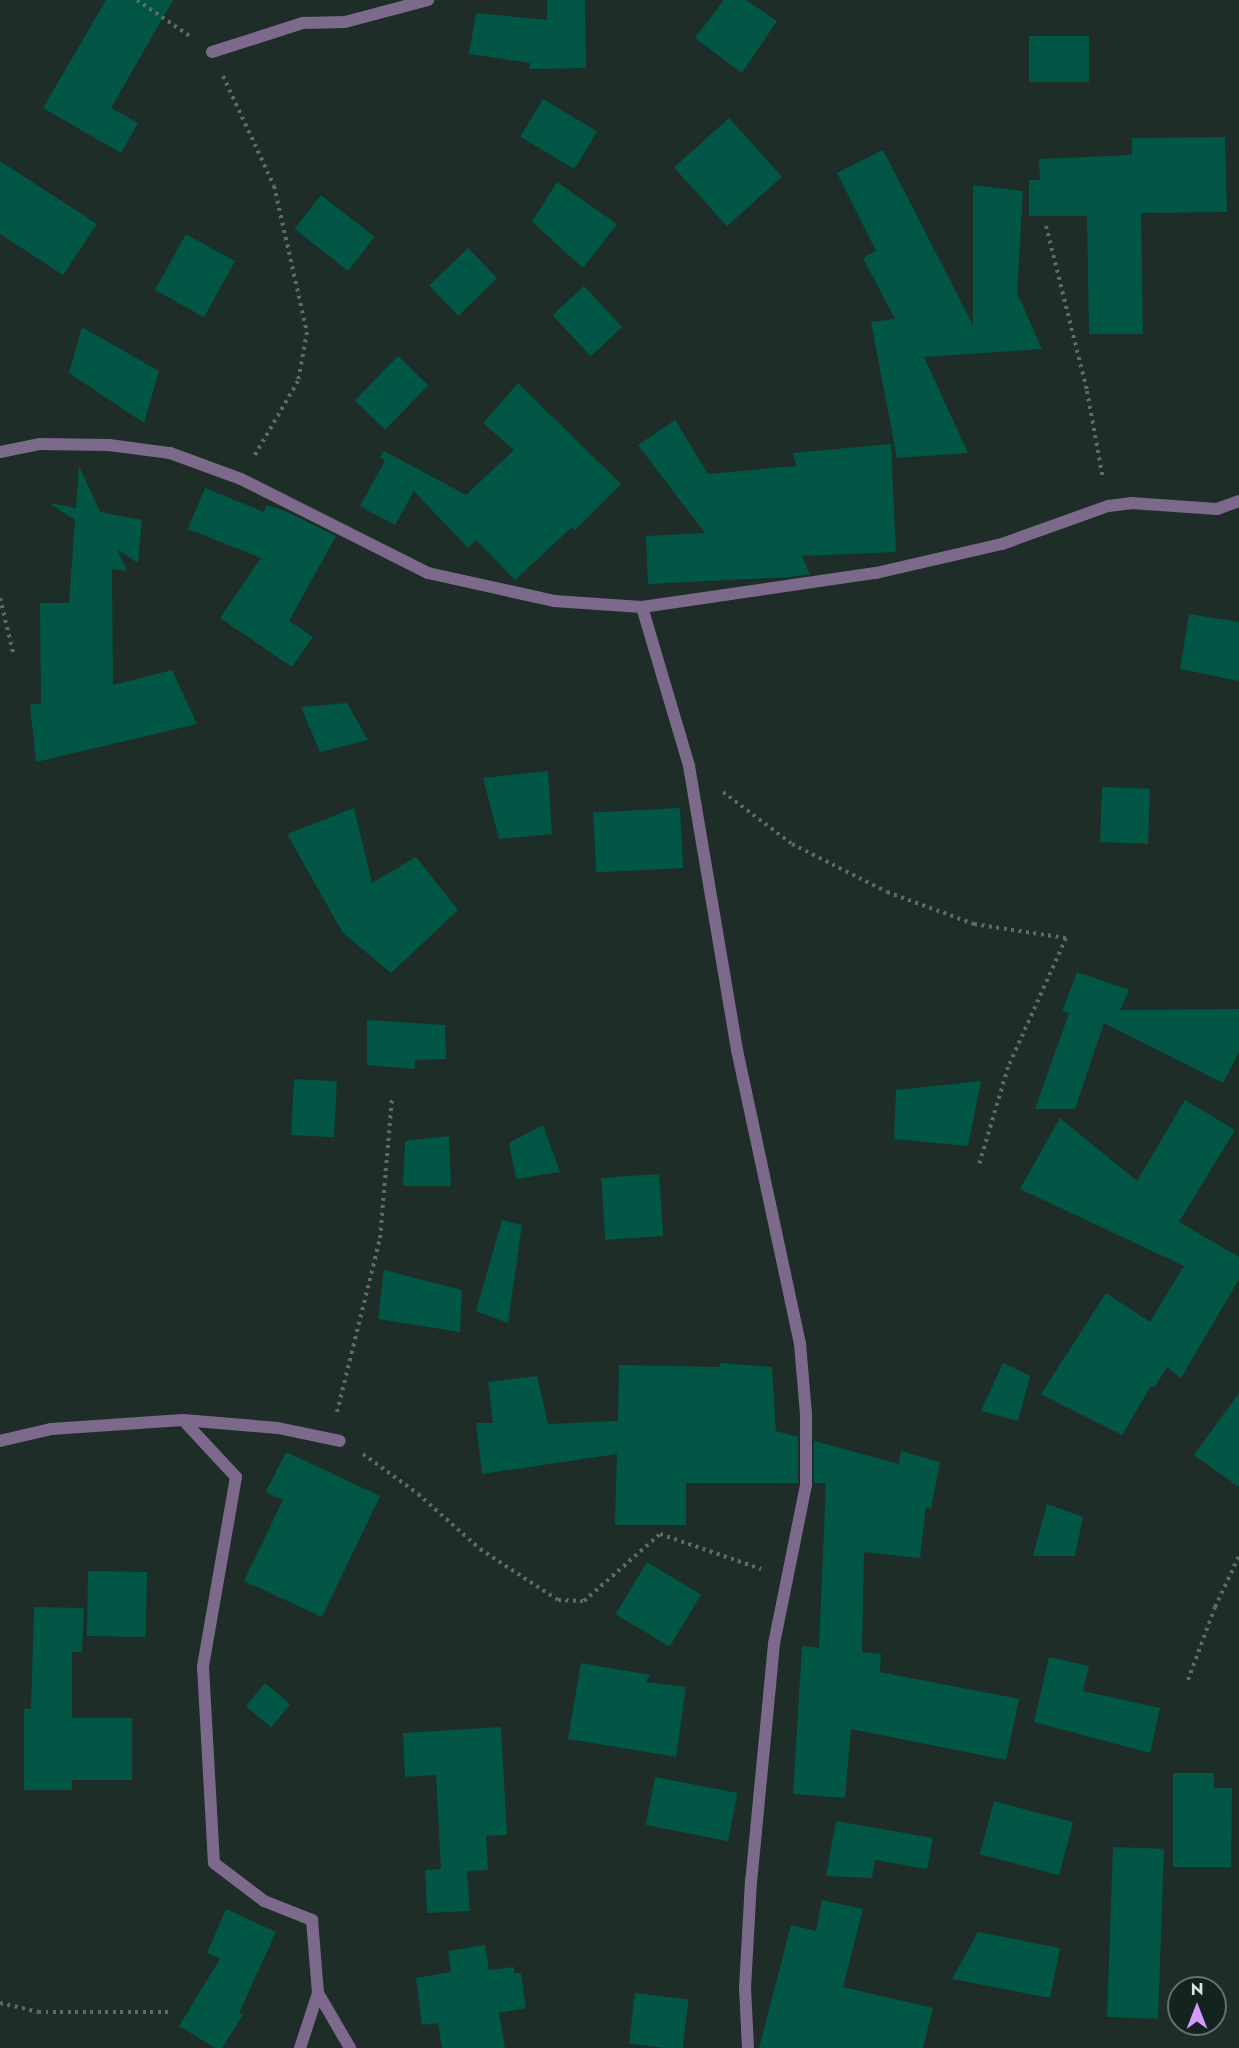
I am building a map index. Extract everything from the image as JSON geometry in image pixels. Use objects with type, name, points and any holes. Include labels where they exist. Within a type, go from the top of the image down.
[{"type":"street","points":[[212,52],[303,23],[345,22],[428,0]]},
{"type":"street","points":[[0,452],[40,444],[109,445],[170,453],[241,479],[428,573],[554,601],[642,607],[876,573],[1002,544],[1108,506],[1131,503],[1217,509],[1239,501]]},
{"type":"street","points":[[642,607],[689,766],[737,1050],[800,1344],[806,1414],[806,1485],[785,1577],[774,1644],[751,1881],[745,1987],[748,2048]]},
{"type":"street","points":[[183,1420],[236,1477],[203,1667],[214,1863],[264,1901],[312,1920],[318,1994],[300,2048]]},
{"type":"street","points":[[0,1441],[51,1429],[183,1420],[278,1428],[340,1441]]},
{"type":"street","points":[[318,1994],[350,2048]]},
{"type":"path","points":[[137,0],[212,52],[274,186],[307,332],[298,381],[241,479]]},
{"type":"path","points":[[1046,226],[1087,392],[1108,506]]},
{"type":"path","points":[[0,598],[13,652]]},
{"type":"path","points":[[689,766],[792,844],[887,892],[974,924],[1066,938],[1008,1067],[979,1165]]},
{"type":"path","points":[[392,1098],[380,1238],[337,1407],[340,1441],[418,1494],[480,1549],[558,1600],[584,1601],[660,1534],[785,1577]]},
{"type":"path","points":[[1188,1680],[1215,1607],[1239,1556]]},
{"type":"path","points":[[0,2003],[38,2013],[172,2013]]},
{"type":"building","points":[[106,0],[173,0],[111,108],[138,123],[121,153],[43,108]]},
{"type":"building","points":[[547,0],[585,0],[586,68],[530,69],[530,63],[469,54],[476,13],[547,20]]},
{"type":"building","points":[[724,0],[746,0],[777,21],[742,73],[695,38]]},
{"type":"building","points":[[1029,36],[1089,36],[1089,82],[1029,82]]},
{"type":"building","points":[[543,99],[597,131],[574,169],[520,137]]},
{"type":"building","points":[[729,118],[782,177],[727,226],[674,168]]},
{"type":"building","points":[[1225,137],[1227,212],[1141,213],[1143,334],[1089,334],[1087,216],[1029,216],[1029,180],[1040,180],[1039,159],[1132,155],[1132,138]]},
{"type":"building","points":[[883,150],[973,325],[973,185],[1023,191],[1017,293],[1042,349],[924,357],[968,453],[897,458],[871,322],[895,319],[863,258],[876,251],[837,173]]},
{"type":"building","points":[[0,161],[97,224],[63,275],[0,234]]},
{"type":"building","points":[[557,182],[617,224],[583,268],[532,222]]},
{"type":"building","points":[[321,195],[375,237],[348,271],[295,229]]},
{"type":"building","points":[[186,234],[235,261],[204,317],[155,290]]},
{"type":"building","points":[[468,248],[497,278],[458,316],[429,286]]},
{"type":"building","points":[[584,286],[622,327],[591,356],[553,315]]},
{"type":"building","points":[[82,327],[159,371],[144,423],[69,373]]},
{"type":"building","points":[[398,356],[428,385],[385,430],[355,401]]},
{"type":"building","points":[[518,383],[621,484],[575,530],[572,527],[515,580],[476,540],[468,548],[414,491],[395,525],[360,506],[385,461],[380,457],[384,451],[466,495],[514,450],[483,423]]},
{"type":"building","points":[[675,420],[708,474],[796,466],[793,453],[891,444],[896,552],[802,556],[810,574],[790,577],[648,584],[646,536],[705,533],[638,445]]},
{"type":"building","points":[[79,466],[100,512],[142,520],[138,563],[117,549],[127,571],[112,569],[113,685],[172,670],[197,724],[36,762],[30,705],[41,703],[40,603],[69,603],[75,520],[49,503],[76,508]]},
{"type":"building","points":[[205,488],[264,512],[266,505],[285,511],[336,536],[289,621],[313,637],[292,667],[220,618],[261,558],[188,529]]},
{"type":"building","points":[[1189,614],[1239,622],[1239,681],[1180,669]]},
{"type":"building","points":[[347,703],[368,740],[320,752],[301,707]]},
{"type":"building","points":[[548,771],[552,834],[499,839],[483,778]]},
{"type":"building","points":[[1102,787],[1150,789],[1148,844],[1100,842]]},
{"type":"building","points":[[354,808],[372,883],[416,857],[458,910],[391,973],[343,933],[287,834]]},
{"type":"building","points":[[680,808],[683,868],[596,872],[593,813]]},
{"type":"building","points":[[1077,972],[1129,990],[1120,1010],[1239,1009],[1239,1052],[1223,1083],[1104,1023],[1075,1109],[1035,1109],[1069,1013],[1062,1011]]},
{"type":"building","points":[[367,1020],[445,1025],[446,1059],[415,1060],[414,1069],[367,1065]]},
{"type":"building","points":[[294,1079],[337,1081],[334,1137],[291,1135]]},
{"type":"building","points":[[981,1081],[968,1146],[894,1139],[896,1090]]},
{"type":"building","points":[[1185,1100],[1235,1130],[1179,1222],[1239,1257],[1239,1279],[1181,1378],[1167,1367],[1154,1388],[1151,1386],[1122,1435],[1041,1394],[1106,1293],[1150,1322],[1184,1266],[1020,1189],[1060,1118],[1137,1181]]},
{"type":"building","points":[[543,1125],[560,1172],[516,1179],[509,1143]]},
{"type":"building","points":[[449,1136],[451,1186],[403,1186],[405,1141]]},
{"type":"building","points":[[659,1174],[663,1236],[605,1240],[601,1178]]},
{"type":"building","points":[[502,1220],[522,1225],[508,1323],[476,1311]]},
{"type":"building","points":[[384,1270],[462,1290],[460,1332],[378,1319]]},
{"type":"building","points":[[720,1363],[772,1367],[776,1431],[798,1437],[798,1483],[686,1483],[686,1525],[615,1525],[617,1454],[482,1474],[476,1423],[493,1423],[488,1382],[537,1376],[548,1424],[618,1421],[619,1365],[720,1367]]},
{"type":"building","points":[[1003,1363],[1030,1376],[1018,1421],[981,1411]]},
{"type":"building","points":[[1239,1393],[1239,1487],[1194,1455]]},
{"type":"building","points":[[814,1441],[899,1464],[901,1451],[940,1462],[931,1509],[926,1507],[920,1558],[864,1552],[862,1652],[881,1654],[880,1672],[1019,1699],[1006,1760],[851,1729],[845,1798],[793,1794],[802,1646],[819,1648],[826,1483],[814,1483]]},
{"type":"building","points":[[286,1452],[380,1496],[322,1617],[244,1581],[283,1500],[266,1492]]},
{"type":"building","points":[[1047,1504],[1083,1517],[1075,1556],[1033,1556]]},
{"type":"building","points":[[647,1562],[701,1594],[670,1647],[616,1614]]},
{"type":"building","points":[[88,1571],[147,1572],[146,1637],[87,1636]]},
{"type":"building","points":[[34,1607],[84,1608],[82,1652],[72,1652],[72,1718],[132,1718],[132,1780],[72,1780],[72,1790],[24,1790],[24,1709],[31,1709]]},
{"type":"building","points":[[1049,1657],[1089,1666],[1083,1691],[1160,1708],[1150,1753],[1034,1722]]},
{"type":"building","points":[[581,1663],[650,1675],[646,1682],[686,1687],[676,1757],[568,1739]]},
{"type":"building","points":[[265,1683],[290,1704],[271,1727],[246,1706]]},
{"type":"building","points":[[501,1727],[507,1835],[486,1836],[488,1870],[467,1871],[470,1911],[427,1913],[425,1870],[441,1869],[436,1775],[405,1777],[403,1733]]},
{"type":"building","points":[[1173,1773],[1214,1773],[1214,1788],[1232,1788],[1231,1867],[1173,1867]]},
{"type":"building","points":[[655,1777],[737,1793],[728,1841],[646,1825]]},
{"type":"building","points":[[994,1801],[1073,1822],[1059,1875],[980,1854]]},
{"type":"building","points":[[836,1821],[933,1838],[927,1869],[875,1860],[872,1878],[826,1876]]},
{"type":"building","points":[[1113,1847],[1164,1849],[1158,2019],[1107,2017]]},
{"type":"building","points":[[822,1900],[863,1909],[843,1987],[933,2008],[923,2048],[759,2048],[791,1925],[816,1931]]},
{"type":"building","points":[[226,1909],[276,1932],[239,2013],[243,2015],[222,2048],[215,2048],[179,2026],[220,1959],[207,1953]]},
{"type":"building","points":[[978,1932],[1060,1948],[1050,1998],[952,1979]]},
{"type":"building","points":[[485,1945],[489,1970],[514,1967],[514,1973],[521,1973],[526,2008],[499,2013],[505,2048],[442,2048],[438,2023],[422,2025],[416,1978],[451,1972],[448,1951]]},
{"type":"building","points":[[635,1993],[689,2000],[683,2048],[629,2044]]}]
